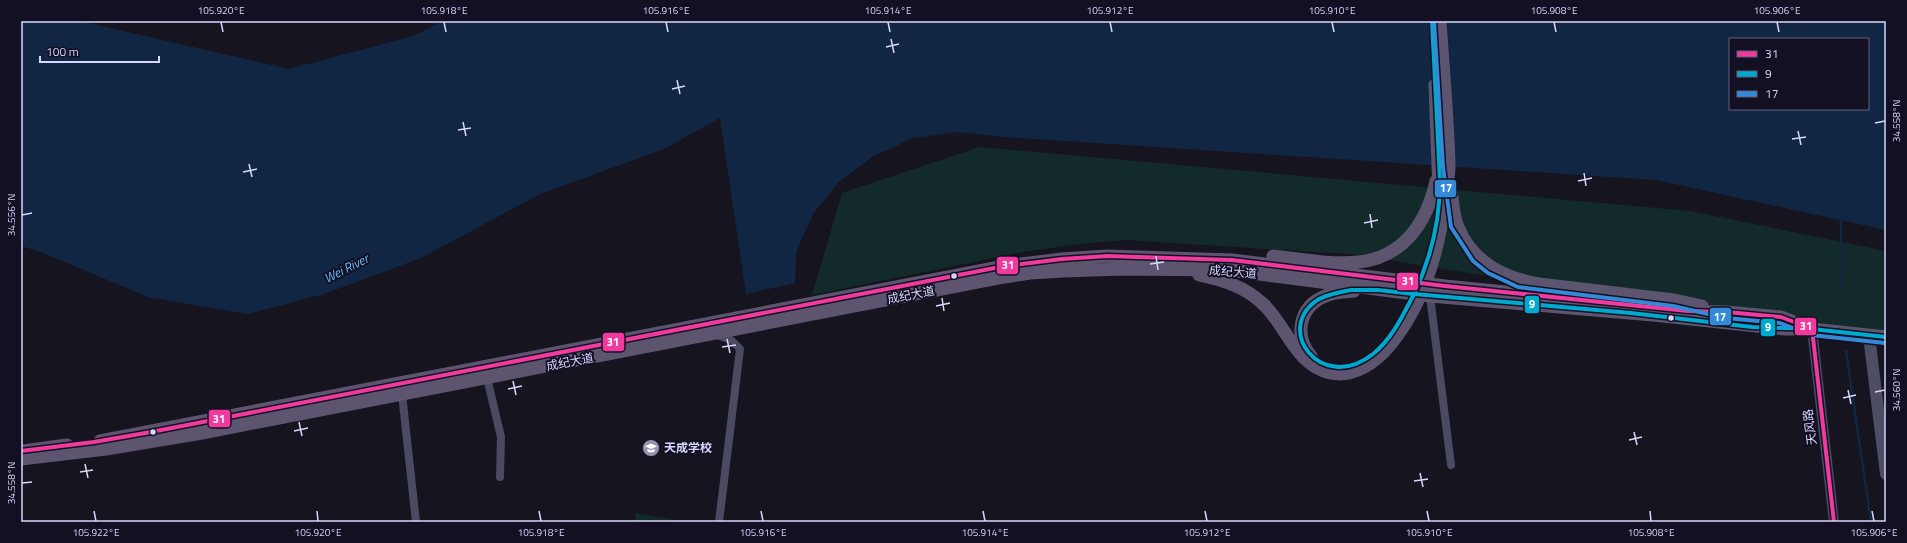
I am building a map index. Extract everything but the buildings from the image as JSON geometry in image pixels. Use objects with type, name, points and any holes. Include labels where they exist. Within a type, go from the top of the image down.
[{"type":"main road","points":[[1432,21],[1444,167],[1457,226],[1466,242],[1478,257],[1491,268],[1519,281],[1674,300],[1727,312]]},
{"type":"main road","points":[[1172,269],[1225,281],[1247,291],[1262,303],[1295,338],[1308,361],[1320,370],[1341,374],[1363,368],[1384,352],[1397,337],[1408,318],[1430,269],[1444,213],[1440,21]]},
{"type":"main road","points":[[1107,256],[1152,249],[1224,252],[1345,263],[1360,262],[1377,258],[1404,242],[1424,218],[1444,167]]},
{"type":"main road","name":"成纪大道","points":[[21,451],[94,442],[151,432],[1005,266],[1062,259],[1107,256],[1232,260],[1445,286],[1688,311],[1727,312],[1780,317],[1812,329]]},
{"type":"main road","name":"成纪大道","points":[[21,460],[106,449],[202,433],[873,302],[1030,273],[1086,270],[1228,270],[1430,296],[1653,315],[1785,329],[1812,329],[1886,337]]},
{"type":"main road","points":[[1295,338],[1305,313],[1314,303],[1324,296],[1339,292],[1379,289]]},
{"type":"main road","points":[[1869,336],[1886,474]]},
{"type":"street","points":[[1430,296],[1451,465]]},
{"type":"street","name":"天风路","points":[[1812,329],[1834,522]]},
{"type":"street","points":[[713,334],[731,340],[740,349],[719,522]]},
{"type":"street","points":[[487,378],[501,437],[500,477]]},
{"type":"street","points":[[402,394],[416,522]]},
{"type":"green space","points":[[980,147],[1690,211],[1886,251],[1886,340],[1350,254],[1126,240],[1079,244],[1022,252],[812,295],[842,193]]},
{"type":"green space","points":[[636,513],[672,519],[671,522],[635,522]]},
{"type":"water","name":"Wei River","points":[[21,21],[80,21],[289,69],[413,36],[443,21],[1886,21],[1886,230],[1656,180],[1004,137],[959,132],[913,138],[872,157],[839,182],[813,214],[796,252],[795,283],[746,294],[720,118],[664,149],[540,194],[421,258],[324,294],[248,314],[148,297],[41,252],[21,246]]},
{"type":"waterway","points":[[1841,221],[1841,286]]},
{"type":"waterway","points":[[1846,351],[1871,522]]},
{"type":"transit line","name":"9","points":[[1414,294],[1430,253],[1440,196],[1432,21]]},
{"type":"transit line","name":"17","points":[[1434,21],[1443,167],[1451,227],[1473,261],[1488,273],[1518,287],[1673,306],[1726,318],[1780,323],[1811,335],[1885,343]]},
{"type":"transit line","name":"31","points":[[21,451],[94,442],[151,432],[1005,266],[1062,259],[1107,256],[1232,260],[1445,286],[1688,311],[1727,312],[1781,317],[1812,329],[1834,522]]},
{"type":"transit line","name":"9","points":[[1351,290],[1378,290],[1414,294],[1391,334],[1380,348],[1354,365],[1336,367],[1321,362],[1309,353],[1302,340],[1300,326],[1306,311],[1319,299],[1331,294],[1351,290]]},
{"type":"transit line","name":"9","points":[[1414,294],[1631,313],[1752,327],[1812,329],[1886,337]]},
{"type":"place","name":"天成学校","points":[[651,448]]}]
